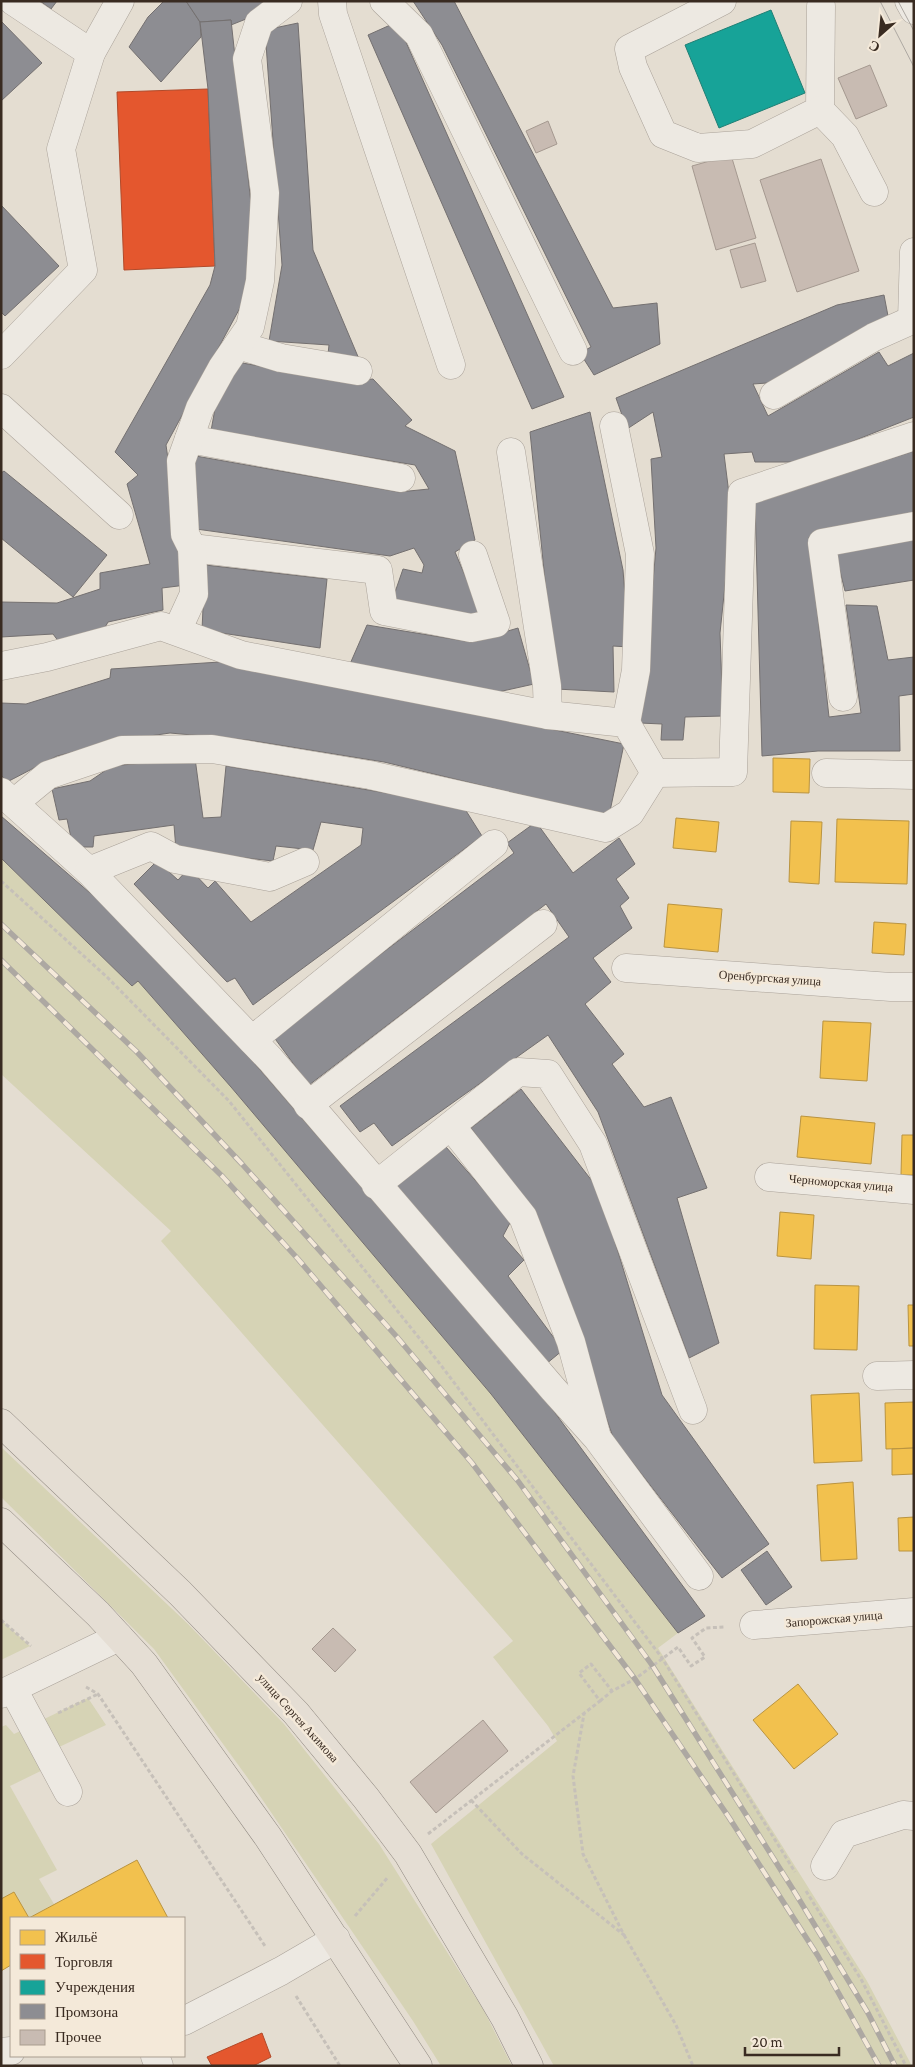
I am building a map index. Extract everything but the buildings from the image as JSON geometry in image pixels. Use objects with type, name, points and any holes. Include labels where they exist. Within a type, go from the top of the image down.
[{"type":"main road","name":"улица Сергея Акимова","points":[[1,1423],[180,1593],[296,1713],[366,1798],[408,1854],[505,2018],[530,2066]]},
{"type":"main road","points":[[1,1522],[98,1614],[144,1664],[268,1837],[418,2066]]},
{"type":"street","points":[[12,1],[91,53]]},
{"type":"street","points":[[1,355],[83,270],[61,149],[91,53],[120,1]]},
{"type":"street","points":[[177,632],[194,594],[192,548],[185,534],[181,461],[200,408],[222,368],[250,328],[260,281],[265,194],[246,59],[259,23],[288,1]]},
{"type":"street","points":[[332,1],[333,14],[451,366]]},
{"type":"street","points":[[384,1],[419,35],[573,352]]},
{"type":"street","points":[[722,1],[629,49],[633,67],[663,134],[698,148],[752,144],[820,110]]},
{"type":"street","points":[[909,1],[914,10]]},
{"type":"street","points":[[823,3],[820,110],[845,136],[874,192]]},
{"type":"street","points":[[774,396],[874,336],[912,320],[914,252]]},
{"type":"street","points":[[238,345],[280,358],[358,371]]},
{"type":"street","points":[[1,408],[119,515]]},
{"type":"street","points":[[614,426],[640,554],[636,670],[626,724],[655,773]]},
{"type":"street","points":[[655,773],[733,772],[742,493],[914,436]]},
{"type":"street","points":[[189,439],[401,478]]},
{"type":"street","points":[[511,452],[547,686],[548,715]]},
{"type":"street","points":[[843,697],[822,543],[914,526]]},
{"type":"street","points":[[192,548],[378,570],[384,611],[472,628],[496,623],[473,555]]},
{"type":"street","points":[[1,666],[47,657],[161,626],[241,655],[548,715],[626,724]]},
{"type":"street","points":[[655,773],[630,813],[606,828],[370,775],[212,749],[122,750],[48,775],[8,797],[89,871],[252,1040],[597,1438],[699,1576]]},
{"type":"street","points":[[826,773],[914,774]]},
{"type":"street","points":[[252,1040],[494,844]]},
{"type":"street","points":[[89,871],[151,846],[175,859],[270,877],[305,862]]},
{"type":"street","points":[[308,1104],[543,924]]},
{"type":"street","name":"Оренбургская улица","points":[[626,968],[891,987],[914,987]]},
{"type":"street","points":[[376,1185],[518,1072],[548,1074],[593,1144],[693,1410]]},
{"type":"street","points":[[451,1126],[522,1217],[571,1342],[597,1438]]},
{"type":"street","name":"Черноморская улица","points":[[769,1177],[914,1190]]},
{"type":"street","points":[[877,1376],[914,1375]]},
{"type":"street","name":"Запорожская улица","points":[[754,1625],[914,1612]]},
{"type":"street","points":[[68,1792],[7,1692],[119,1637]]},
{"type":"street","points":[[825,1866],[844,1834],[903,1815],[914,1816]]},
{"type":"street","points":[[185,2020],[281,1971],[336,1939]]},
{"type":"path","points":[[1,881],[107,977],[229,1101],[440,1364],[662,1658],[800,1881]]},
{"type":"path","points":[[1,1620],[56,1668],[98,1694],[281,1971],[340,2066]]},
{"type":"path","points":[[336,1939],[408,1854],[428,1834],[612,1691],[635,1679],[678,1647],[692,1666],[705,1657],[692,1638],[706,1628],[754,1625]]},
{"type":"path","points":[[600,1701],[579,1673],[591,1664],[612,1691]]},
{"type":"path","points":[[584,1713],[573,1776],[583,1854],[624,1935],[676,2025],[693,2066]]},
{"type":"path","points":[[472,1800],[522,1854],[624,1935]]},
{"type":"path","points":[[805,1889],[862,1981],[906,2066]]},
{"type":"shaded area","points":[[1,858],[132,986],[138,981],[231,1087],[491,1394],[678,1633],[658,1648],[867,1981],[912,2066],[554,2066],[431,1844],[557,1741],[548,1726],[493,1657],[513,1641],[161,1241],[171,1231],[1,1074]]},
{"type":"shaded area","points":[[1,1447],[188,1624],[284,1724],[379,1844],[483,2009],[512,2066],[441,2066],[413,2021],[247,1777],[154,1649],[1,1497]]},
{"type":"shaded area","points":[[1,1620],[30,1646],[1,1660]]},
{"type":"shaded area","points":[[88,1698],[106,1725],[57,1748],[40,1721]]},
{"type":"shaded area","points":[[6,1725],[14,1734],[31,1726],[53,1765],[10,1786],[57,1870],[39,1879],[54,1904],[31,1917],[28,1917],[14,1892],[1,1899],[1,1727]]},
{"type":"tram line","points":[[880,1],[914,67]]},
{"type":"tram line","points":[[898,1],[914,31]]},
{"type":"railway","points":[[1,924],[136,1051],[242,1164],[397,1337],[518,1481],[652,1665],[868,2013],[895,2066]]},
{"type":"railway","points":[[1,960],[223,1177],[298,1259],[472,1463],[635,1679],[728,1816],[818,1956],[879,2066]]}]
